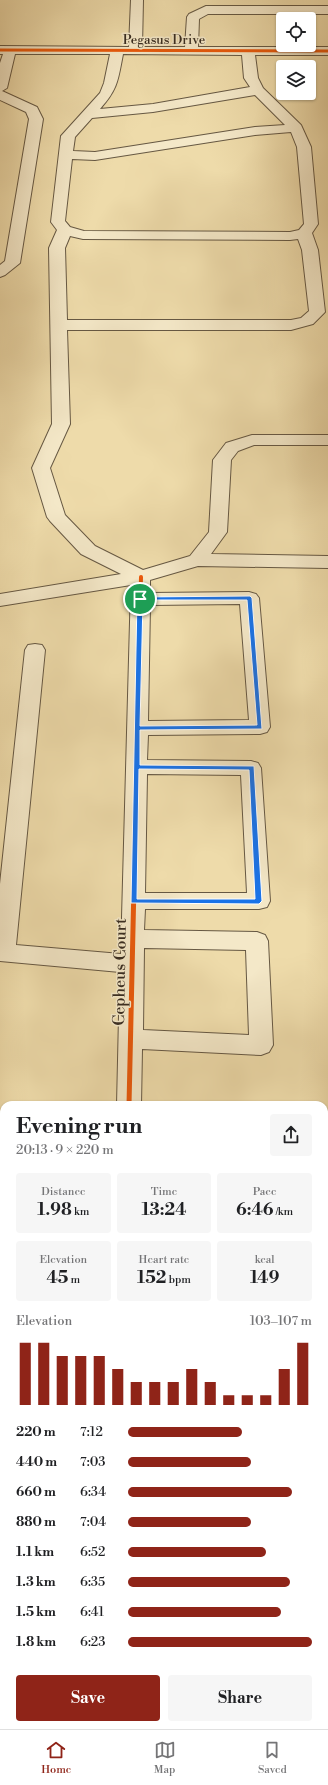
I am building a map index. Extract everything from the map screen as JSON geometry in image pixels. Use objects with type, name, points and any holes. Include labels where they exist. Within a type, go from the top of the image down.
[{"type":"street","points":[[135,50],[137,0]]},
{"type":"street","points":[[191,50],[193,17],[206,10],[328,10]]},
{"type":"street","points":[[0,88],[5,50]]},
{"type":"street","name":"Pegasus Drive","points":[[5,50],[328,51]]},
{"type":"street","points":[[117,50],[111,83],[106,94],[68,136],[65,155],[61,226],[57,248],[61,424],[41,468],[56,517],[88,550],[141,577]]},
{"type":"street","points":[[59,325],[291,325],[308,321],[317,312],[308,228],[304,147],[296,128],[258,90],[251,78],[248,50]]},
{"type":"street","points":[[89,114],[117,113],[147,109],[258,90]]},
{"type":"street","points":[[0,95],[32,110],[36,119],[12,263],[0,272]]},
{"type":"street","points":[[65,155],[102,155],[255,131],[296,128]]},
{"type":"street","points":[[61,226],[82,235],[290,236],[308,228]]},
{"type":"street","points":[[197,560],[218,532],[222,460],[232,448],[252,440],[328,440]]},
{"type":"street","points":[[0,600],[141,577],[197,560],[328,562]]},
{"type":"street","name":"Cepheus Court","points":[[129,1101],[141,577]]},
{"type":"street","points":[[138,728],[260,727],[250,598],[140,599]]},
{"type":"street","points":[[35,650],[2,952],[132,964]]},
{"type":"street","points":[[133,901],[259,901],[252,768],[136,767]]},
{"type":"street","points":[[130,1039],[261,1045],[257,941],[132,939]]},
{"type":"cycle path","points":[[0,50],[328,51]]},
{"type":"cycle path","points":[[129,1101],[141,577]]},
{"type":"route","points":[[140,599],[133,901],[259,901],[252,768],[136,767],[138,728],[260,727],[250,598],[140,599]]}]
